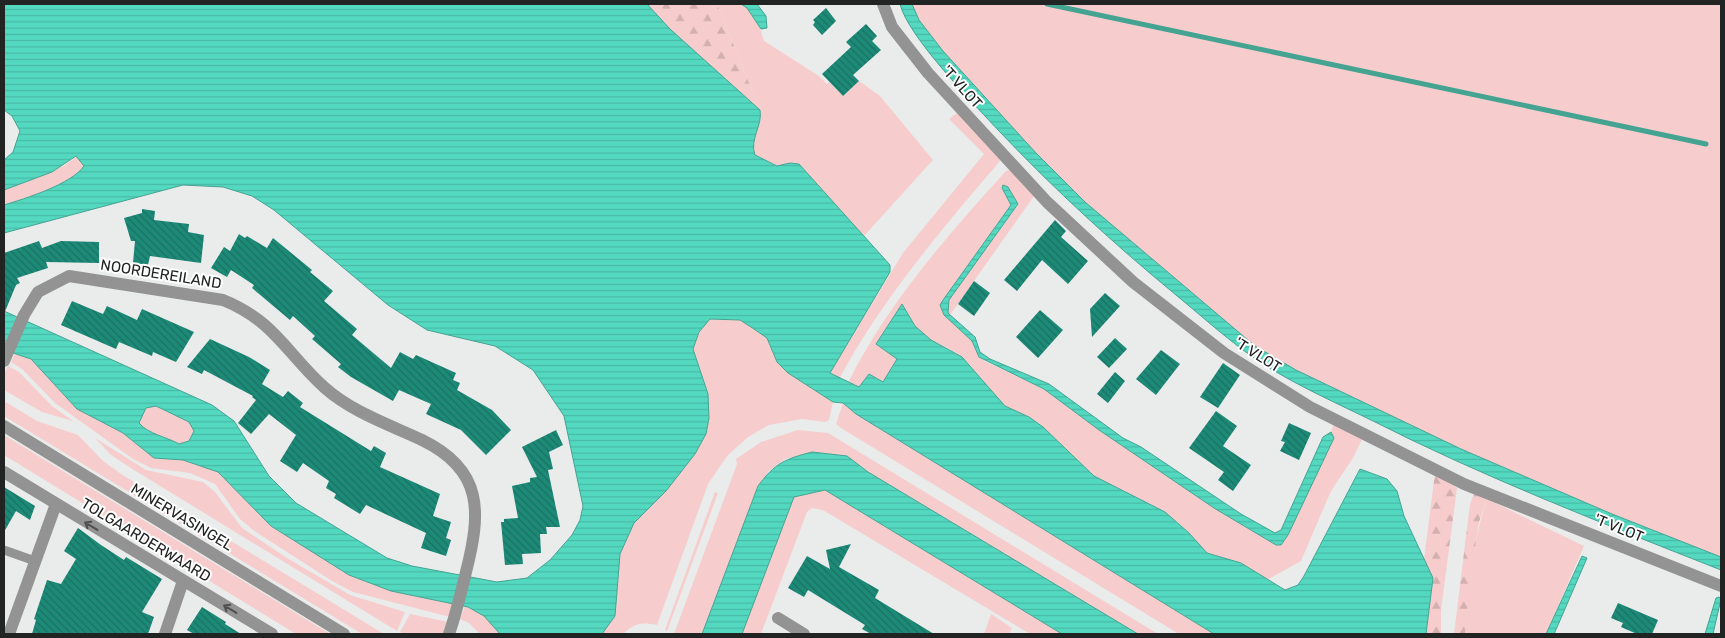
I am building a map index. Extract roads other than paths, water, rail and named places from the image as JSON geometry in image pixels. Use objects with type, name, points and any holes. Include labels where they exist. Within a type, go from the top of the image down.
[{"type":"street","name":"'T VLOT","points":[[883,4],[892,27],[928,74],[1047,202],[1133,282],[1224,353],[1310,407],[1464,484],[1721,586]]},
{"type":"street","name":"NOORDEREILAND","points":[[4,360],[24,315],[38,292],[69,276],[223,300],[244,308],[262,321],[326,388],[360,411],[447,455],[465,475],[476,502],[475,536],[449,634]]},
{"type":"street","name":"MINERVASINGEL","points":[[4,426],[344,634]]},
{"type":"street","name":"TOLGAARDERWAARD","points":[[4,472],[272,634]]},
{"type":"street","points":[[9,634],[56,504]]},
{"type":"street","points":[[165,634],[183,581]]},
{"type":"street","points":[[778,618],[804,634]]},
{"type":"lane","points":[[4,550],[35,561]]},
{"type":"waterway","points":[[1047,4],[1706,144]]}]
